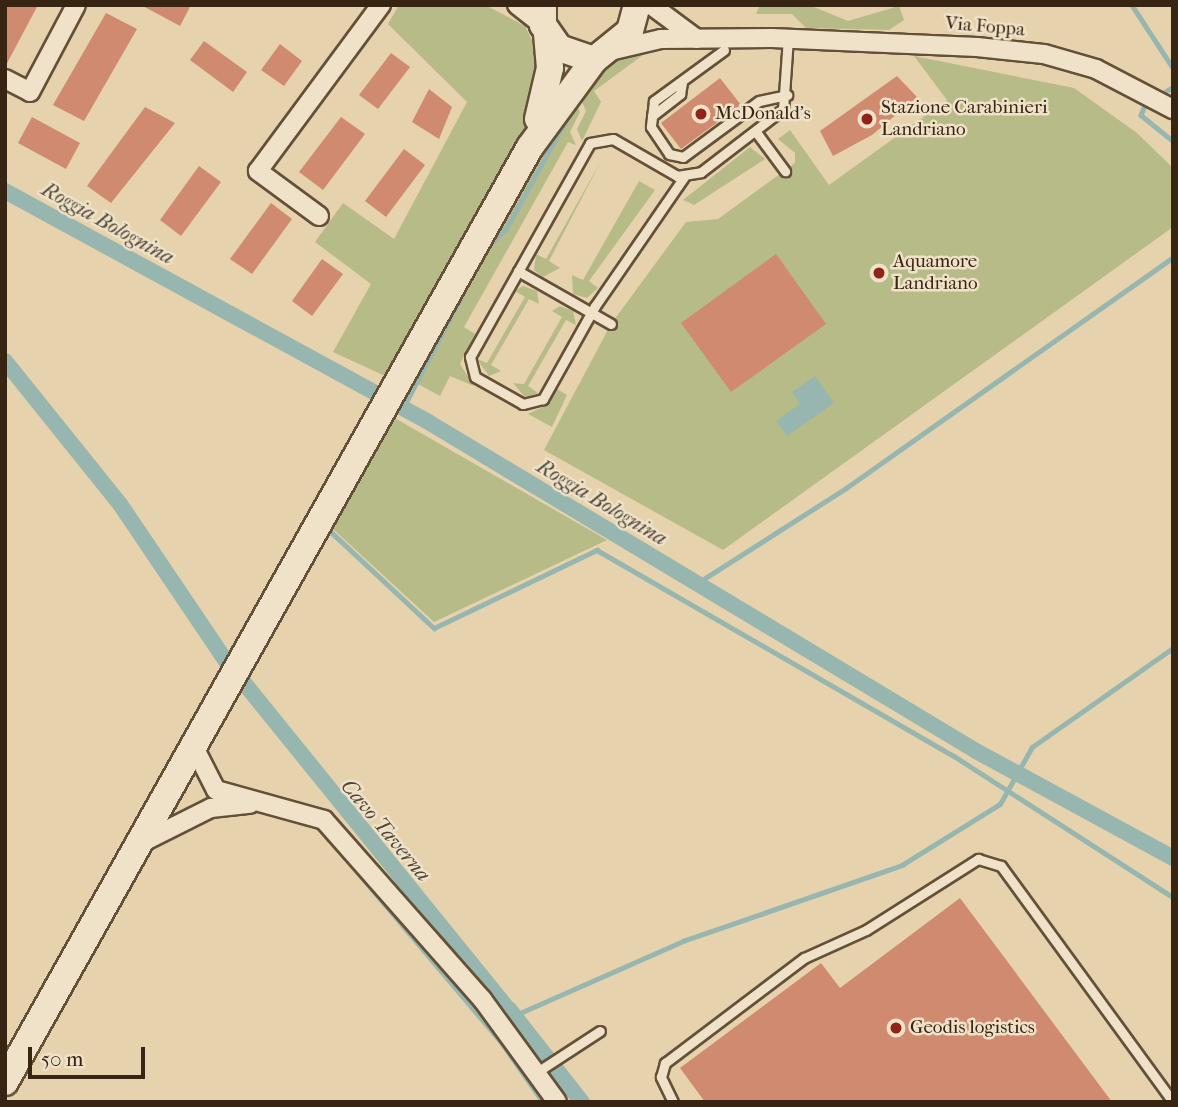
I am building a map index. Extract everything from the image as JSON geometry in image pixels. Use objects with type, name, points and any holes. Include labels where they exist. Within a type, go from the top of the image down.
[{"type":"main road","points":[[5,1082],[530,147],[604,55],[630,30],[637,5]]},
{"type":"main road","points":[[544,22],[573,58],[604,55]]},
{"type":"main road","points":[[530,147],[547,88],[544,22]]},
{"type":"street","points":[[5,79],[30,92],[76,5]]},
{"type":"street","points":[[319,216],[258,171],[382,5]]},
{"type":"street","points":[[516,5],[544,22]]},
{"type":"street","points":[[651,5],[697,39]]},
{"type":"street","name":"Via Foppa","points":[[604,55],[697,39],[788,38],[1044,54],[1096,69],[1173,108]]},
{"type":"street","points":[[194,747],[216,790],[324,820],[482,999],[557,1102]]},
{"type":"street","points":[[141,844],[211,808],[264,803]]},
{"type":"lane","points":[[684,177],[613,139],[594,140],[470,357],[475,377],[523,404],[537,403],[591,313],[684,177],[757,132],[783,109],[787,95],[788,38]]},
{"type":"lane","points":[[724,50],[654,101],[654,135],[678,158],[759,101],[787,95]]},
{"type":"lane","points":[[757,132],[785,171]]},
{"type":"lane","points":[[518,271],[611,324]]},
{"type":"lane","points":[[673,1102],[661,1077],[665,1063],[804,958],[866,930],[978,859],[1001,866],[1172,1102]]},
{"type":"lane","points":[[537,1072],[600,1031]]},
{"type":"green space","points":[[399,5],[489,7],[525,26],[538,53],[536,102],[523,132],[385,376],[333,352],[371,284],[315,242],[343,203],[394,239],[467,102],[388,24]]},
{"type":"green space","points":[[760,5],[809,5],[848,21],[899,6],[904,20],[889,30],[806,28],[792,14],[756,14]]},
{"type":"green space","points":[[640,50],[643,55],[594,91],[601,102],[582,141],[577,129],[586,111],[578,93],[608,65]]},
{"type":"green space","name":"Aquamore Landriano","points":[[914,56],[1074,88],[1137,133],[1173,168],[1173,227],[723,550],[544,450],[611,324],[686,222],[718,219],[795,163],[795,153],[778,139],[790,130],[829,185],[947,100]]},
{"type":"green space","points":[[572,95],[580,112],[570,132],[576,145],[568,142],[464,327],[475,334],[460,364],[474,386],[450,376],[440,396],[407,378]]},
{"type":"green space","points":[[750,147],[765,159],[694,205],[683,200]]},
{"type":"green space","points":[[601,161],[549,261],[560,268],[543,277],[534,270],[536,254],[546,259]]},
{"type":"green space","points":[[639,181],[655,190],[589,281],[598,288],[587,298],[573,294],[572,275],[583,280]]},
{"type":"green space","points":[[523,286],[537,291],[539,304],[529,299],[491,365],[501,371],[489,376],[477,359],[487,363],[525,297],[515,291]]},
{"type":"green space","points":[[560,306],[573,311],[576,325],[566,320],[528,386],[538,393],[525,397],[513,383],[524,384],[562,317],[552,311]]},
{"type":"green space","points":[[557,389],[567,395],[552,427],[528,414],[547,405]]},
{"type":"green space","points":[[393,417],[607,540],[434,622],[332,528]]},
{"type":"water","points":[[815,376],[834,403],[787,436],[776,421],[800,404],[792,392]]},
{"type":"building","points":[[5,5],[38,5],[5,67]]},
{"type":"building","points":[[141,5],[191,5],[180,26]]},
{"type":"building","points":[[106,13],[137,29],[84,121],[53,105]]},
{"type":"building","points":[[204,41],[247,72],[233,92],[190,60]]},
{"type":"building","points":[[280,44],[302,61],[284,86],[261,70]]},
{"type":"building","points":[[391,53],[410,67],[378,109],[359,95]]},
{"type":"building","name":"Stazione Carabinieri Landriano","points":[[897,76],[917,97],[872,135],[833,156],[820,131]]},
{"type":"building","name":"McDonald's","points":[[720,78],[741,105],[681,149],[661,123]]},
{"type":"building","points":[[429,89],[452,107],[439,139],[412,122]]},
{"type":"building","points":[[145,107],[175,123],[111,203],[87,186]]},
{"type":"building","points":[[32,117],[80,143],[66,169],[18,143]]},
{"type":"building","points":[[341,117],[365,134],[323,190],[299,172]]},
{"type":"building","points":[[404,149],[425,165],[386,217],[365,201]]},
{"type":"building","points":[[199,166],[221,182],[181,236],[160,220]]},
{"type":"building","points":[[271,203],[292,219],[252,274],[230,259]]},
{"type":"building","points":[[776,254],[826,324],[731,392],[681,323]]},
{"type":"building","points":[[322,259],[343,274],[312,316],[292,301]]},
{"type":"building","name":"Geodis logistics","points":[[960,898],[1112,1102],[705,1102],[680,1068],[821,963],[840,988]]},
{"type":"waterway","points":[[1132,5],[1173,68]]},
{"type":"waterway","points":[[1160,95],[1173,87]]},
{"type":"waterway","points":[[1144,108],[1141,115],[1173,141]]},
{"type":"waterway","points":[[490,244],[506,229],[567,118]]},
{"type":"waterway","name":"Roggia Bolognina","points":[[5,191],[430,423],[976,751],[1173,858]]},
{"type":"waterway","points":[[696,584],[846,488],[1173,257]]},
{"type":"waterway","points":[[403,408],[461,297]]},
{"type":"waterway","name":"Cavo Taverna","points":[[5,361],[120,504],[228,664]]},
{"type":"waterway","points":[[329,530],[434,628],[597,550],[954,756],[1173,897]]},
{"type":"waterway","points":[[504,1020],[683,941],[902,865],[1000,804],[1032,747],[1173,648]]},
{"type":"waterway","name":"Cavo Taverna","points":[[240,678],[505,1005]]},
{"type":"waterway","points":[[339,850],[502,1043],[543,1102]]},
{"type":"waterway","name":"Cavo Taverna","points":[[509,1009],[582,1102]]},
{"type":"place","name":"McDonald's","points":[[701,114]]},
{"type":"place","name":"Stazione Carabinieri Landriano","points":[[867,119]]},
{"type":"place","name":"Aquamore Landriano","points":[[879,273]]},
{"type":"place","name":"Geodis logistics","points":[[896,1028]]}]
